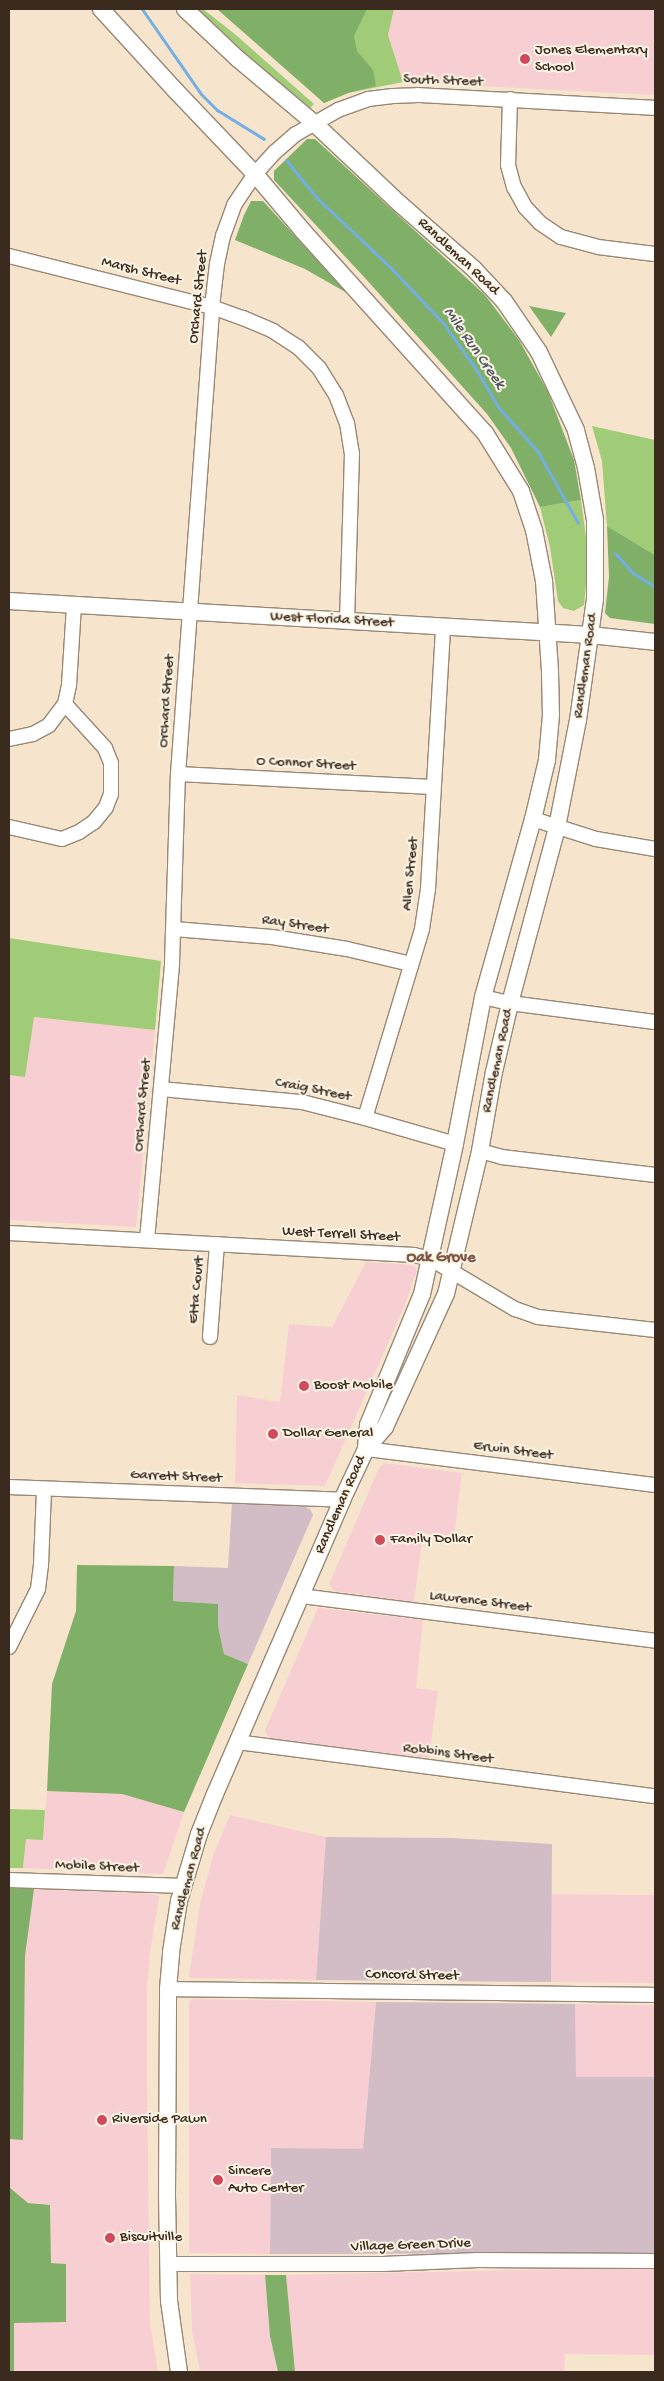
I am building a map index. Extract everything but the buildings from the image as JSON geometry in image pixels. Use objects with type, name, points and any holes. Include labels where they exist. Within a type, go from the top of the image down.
[{"type":"main road","name":"Randleman Road","points":[[101,9],[175,90],[256,174],[303,231],[485,433],[503,459],[521,491],[534,530],[544,582],[551,715],[546,760],[533,819],[483,997],[455,1144],[422,1294],[368,1425],[366,1449]]},
{"type":"main road","name":"Randleman Road","points":[[179,2372],[170,2318],[168,2264],[168,1989],[174,1931],[184,1886],[199,1834],[342,1500],[366,1449],[385,1427],[446,1294],[480,1151],[494,1072],[510,1003],[556,827],[578,720],[595,599],[595,520],[586,468],[576,430],[539,352],[504,301],[474,269],[400,204],[314,123],[238,59],[185,9]]},
{"type":"main road","name":"West Florida Street","points":[[9,601],[347,620],[546,634],[590,635],[655,642]]},
{"type":"street","name":"South Street","points":[[256,174],[289,140],[314,123],[338,110],[368,99],[393,96],[510,99],[655,108]]},
{"type":"street","points":[[510,99],[508,165],[514,187],[525,207],[540,223],[561,237],[598,247],[655,254]]},
{"type":"street","name":"Orchard Street","points":[[147,1240],[174,930],[178,774],[188,612],[212,306],[217,264],[223,236],[234,205],[256,174]]},
{"type":"street","name":"Marsh Street","points":[[9,256],[212,306],[273,331],[298,347],[319,368],[336,394],[347,423],[352,453],[347,620]]},
{"type":"street","points":[[9,739],[33,734],[49,725],[65,704],[70,685],[74,605]]},
{"type":"street","name":"Allen Street","points":[[366,1118],[410,964],[422,929],[428,889],[443,626]]},
{"type":"street","points":[[9,827],[62,839],[79,832],[94,822],[106,807],[111,794],[111,763],[108,755],[105,748],[65,704]]},
{"type":"street","name":"O Connor Street","points":[[178,774],[433,787]]},
{"type":"street","points":[[533,819],[596,839],[655,849]]},
{"type":"street","name":"Ray Street","points":[[174,930],[272,937],[347,949],[410,964]]},
{"type":"street","points":[[483,997],[510,1003],[655,1022]]},
{"type":"street","name":"Craig Street","points":[[161,1089],[302,1102],[366,1118],[455,1144]]},
{"type":"street","points":[[480,1151],[502,1157],[655,1176]]},
{"type":"street","name":"West Terrell Street","points":[[9,1233],[414,1255],[431,1259],[453,1270],[515,1309],[538,1317],[655,1330]]},
{"type":"street","name":"Etta Court","points":[[210,1337],[217,1244]]},
{"type":"street","name":"Erwin Street","points":[[366,1449],[655,1485]]},
{"type":"street","name":"Garrett Street","points":[[9,1488],[342,1500]]},
{"type":"street","points":[[9,1647],[38,1589],[42,1564],[44,1489]]},
{"type":"street","name":"Lawrence Street","points":[[301,1596],[655,1641]]},
{"type":"street","name":"Robbins Street","points":[[237,1742],[655,1796]]},
{"type":"street","name":"Mobile Street","points":[[9,1880],[184,1886]]},
{"type":"street","name":"Concord Street","points":[[168,1989],[655,1995]]},
{"type":"street","name":"Village Green Drive","points":[[168,2264],[383,2264],[478,2260],[655,2261]]},
{"type":"shaded area","name":"Jones Elementary School","points":[[394,9],[655,9],[655,95],[403,82],[388,35]]},
{"type":"shaded area","points":[[33,1017],[155,1030],[136,1227],[9,1220],[9,1075],[25,1077]]},
{"type":"shaded area","points":[[366,1262],[414,1265],[417,1270],[404,1307],[325,1486],[235,1483],[237,1395],[280,1402],[289,1324],[332,1327]]},
{"type":"shaded area","points":[[385,1463],[462,1473],[454,1537],[423,1533],[414,1602],[334,1591],[329,1584],[379,1468]]},
{"type":"shaded area","points":[[232,1503],[303,1506],[310,1509],[313,1515],[248,1664],[224,1654],[218,1626],[218,1604],[173,1601],[174,1566],[228,1568]]},
{"type":"shaded area","points":[[318,1608],[423,1620],[416,1688],[438,1691],[429,1758],[271,1739],[266,1734],[265,1730]]},
{"type":"shaded area","points":[[47,1791],[122,1794],[184,1812],[163,1874],[23,1868],[26,1839],[43,1839]]},
{"type":"shaded area","points":[[230,1815],[326,1837],[316,1980],[191,1978],[189,1976],[200,1904],[214,1853]]},
{"type":"shaded area","points":[[326,1837],[452,1838],[552,1844],[551,1982],[316,1980]]},
{"type":"shaded area","points":[[34,1889],[155,1894],[159,1897],[150,1953],[147,1987],[150,2323],[158,2372],[14,2372],[14,2323],[65,2264],[51,2263],[50,2205],[28,2203],[9,2187],[9,2139],[23,2139],[25,1956]]},
{"type":"shaded area","points":[[551,1894],[655,1895],[655,1983],[551,1982]]},
{"type":"shaded area","points":[[193,1999],[376,2002],[363,2149],[271,2149],[270,2254],[189,2253],[189,2001]]},
{"type":"shaded area","points":[[376,2002],[575,2004],[576,2077],[655,2077],[655,2253],[270,2254],[271,2148],[363,2149]]},
{"type":"shaded area","points":[[575,2004],[655,2005],[655,2077],[575,2077]]},
{"type":"shaded area","points":[[655,2269],[655,2355],[565,2354],[564,2372],[295,2372],[286,2275]]},
{"type":"shaded area","points":[[190,2274],[265,2275],[270,2336],[278,2372],[200,2372],[192,2331]]},
{"type":"green space","points":[[196,9],[203,9],[236,35],[314,104],[309,109],[241,52]]},
{"type":"green space","points":[[217,9],[367,9],[354,36],[357,51],[373,70],[376,86],[348,93],[324,103]]},
{"type":"green space","points":[[232,9],[394,9],[388,35],[403,82],[348,93],[324,103]]},
{"type":"green space","points":[[307,139],[315,139],[485,295],[519,340],[548,392],[574,460],[581,500],[540,507],[511,448],[487,414],[274,180],[274,171]]},
{"type":"green space","points":[[251,201],[263,201],[347,293],[305,269],[235,240]]},
{"type":"green space","points":[[529,306],[566,313],[551,337]]},
{"type":"green space","points":[[592,426],[655,440],[655,555],[607,526],[602,461]]},
{"type":"green space","points":[[581,500],[587,545],[586,584],[584,605],[574,611],[563,608],[558,601],[550,547],[540,507]]},
{"type":"green space","points":[[607,526],[655,555],[655,624],[610,618],[605,613],[609,577]]},
{"type":"green space","points":[[9,938],[161,961],[155,1030],[34,1017],[25,1077],[9,1075]]},
{"type":"green space","points":[[77,1565],[174,1566],[173,1601],[218,1604],[218,1626],[224,1654],[248,1664],[184,1812],[122,1794],[47,1791],[52,1684],[76,1611]]},
{"type":"green space","points":[[9,1809],[45,1810],[43,1840],[26,1839],[23,1868],[9,1868]]},
{"type":"green space","points":[[9,1888],[34,1889],[25,1956],[23,2140],[9,2139]]},
{"type":"green space","points":[[9,2187],[28,2203],[50,2205],[51,2263],[66,2264],[66,2322],[14,2323],[14,2372],[9,2372]]},
{"type":"green space","points":[[265,2275],[286,2275],[295,2372],[278,2372],[270,2336]]},
{"type":"waterway","name":"Mile Run Creek","points":[[142,9],[201,94],[217,110],[264,139]]},
{"type":"waterway","name":"Mile Run Creek","points":[[286,160],[317,198],[389,266],[444,324],[477,371],[499,408],[538,452],[578,523]]},
{"type":"waterway","name":"Mile Run Creek","points":[[615,553],[633,573],[655,587]]},
{"type":"place","name":"Jones Elementary School","points":[[525,59]]},
{"type":"place","name":"Boost Mobile","points":[[304,1386]]},
{"type":"place","name":"Dollar General","points":[[273,1434]]},
{"type":"place","name":"Family Dollar","points":[[380,1540]]},
{"type":"place","name":"Riverside Pawn","points":[[102,2120]]},
{"type":"place","name":"Sincere Auto Center","points":[[218,2180]]},
{"type":"place","name":"Biscuitville","points":[[110,2238]]},
{"type":"district","name":"Oak Grove","points":[[441,1259]]}]
